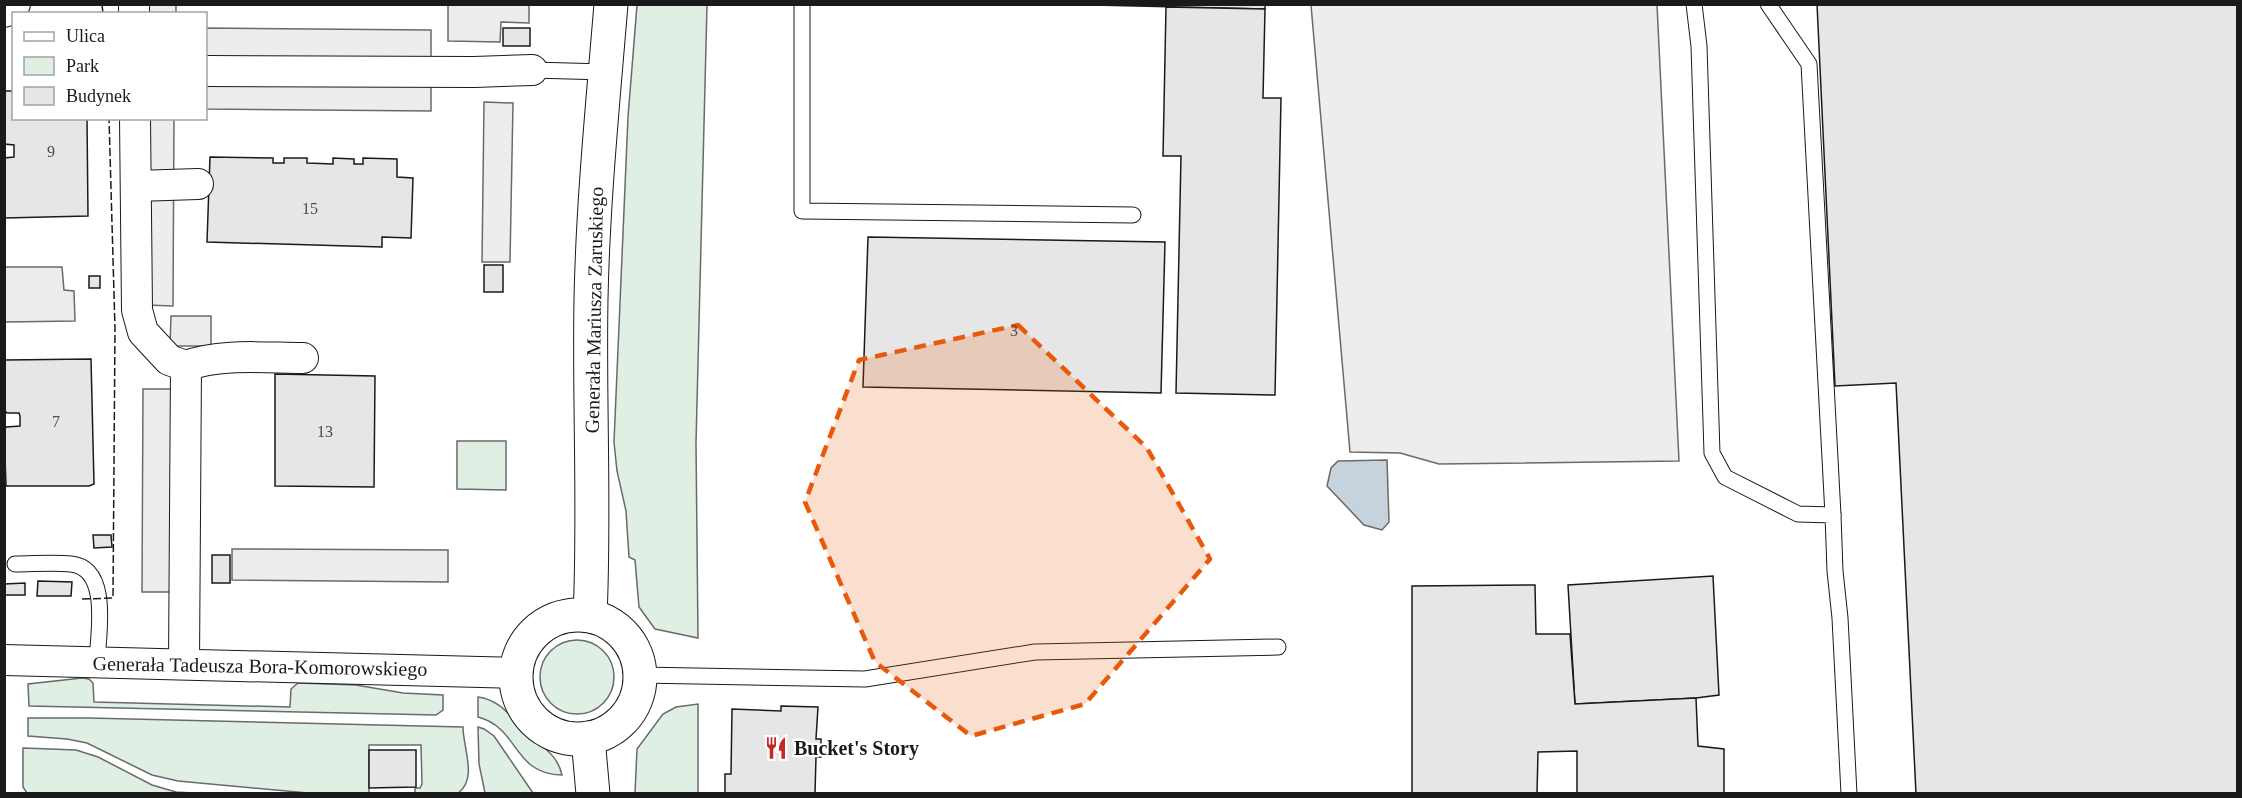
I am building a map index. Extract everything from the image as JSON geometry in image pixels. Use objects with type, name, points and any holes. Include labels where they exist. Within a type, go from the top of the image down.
[{"type":"street","points":[[4,12],[15,4]]},
{"type":"street","name":"Generała Mariusza Zaruskiego","points":[[590,616],[592,568],[591,295],[594,221],[611,4]]},
{"type":"street","points":[[207,70],[482,72],[532,70]]},
{"type":"street","points":[[135,120],[137,310],[143,332],[169,360],[186,366],[200,360],[214,359],[303,358]]},
{"type":"street","points":[[136,186],[198,184]]},
{"type":"street","points":[[184,664],[186,366]]},
{"type":"street","points":[[590,616],[620,631],[630,644],[638,659],[639,690],[634,704],[615,727],[603,734],[588,738],[561,737],[536,723],[520,700],[516,687],[519,658],[525,644],[546,623],[561,617],[590,616]]},
{"type":"street","name":"Generała Tadeusza Bora-Komorowskiego","points":[[4,660],[516,673]]},
{"type":"street","points":[[588,738],[593,794]]},
{"type":"lane","points":[[802,4],[802,211],[1132,215]]},
{"type":"lane","points":[[1694,4],[1699,46],[1712,453],[1725,477],[1735,483],[1798,514],[1833,515]]},
{"type":"lane","points":[[1768,4],[1809,64],[1849,794]]},
{"type":"lane","points":[[532,70],[606,72]]},
{"type":"lane","points":[[15,564],[73,564],[88,571],[99,589],[97,662]]},
{"type":"lane","points":[[640,675],[865,679],[1035,652],[1278,647]]},
{"type":"highlighted area","points":[[1018,325],[1147,448],[1210,559],[1085,704],[971,736],[875,662],[805,502],[859,360]]},
{"type":"green space","points":[[637,5],[707,5],[696,443],[698,638],[655,629],[639,607],[635,560],[629,557],[626,511],[617,471],[614,442],[628,117]]},
{"type":"green space","points":[[457,441],[506,441],[506,490],[457,489]]},
{"type":"green space","points":[[577,640],[591,643],[603,651],[611,663],[614,677],[611,691],[603,703],[591,711],[577,714],[563,711],[551,703],[543,691],[540,677],[543,663],[551,651],[563,643]]},
{"type":"green space","points":[[89,679],[93,683],[94,702],[290,707],[291,689],[298,683],[356,685],[403,693],[443,695],[443,710],[436,715],[29,706],[28,684]]},
{"type":"green space","points":[[478,697],[493,702],[505,710],[553,756],[562,775],[546,773],[534,767],[502,731],[492,723],[478,717]]},
{"type":"green space","points":[[698,704],[698,793],[635,793],[637,749],[663,714],[676,707]]},
{"type":"green space","points":[[28,718],[463,727],[468,763],[467,780],[458,793],[415,793],[415,788],[420,788],[422,784],[421,745],[369,745],[369,793],[308,793],[178,781],[152,775],[87,743],[28,736]]},
{"type":"green space","points":[[478,727],[494,736],[533,793],[485,793],[479,764]]},
{"type":"green space","points":[[23,748],[76,750],[98,757],[152,785],[176,792],[193,793],[27,793],[23,787]]},
{"type":"shaded area","points":[[147,5],[176,5],[176,12],[147,12]]},
{"type":"shaded area","points":[[448,5],[529,5],[529,23],[501,22],[500,42],[448,41]]},
{"type":"shaded area","points":[[1311,5],[1657,5],[1679,461],[1439,464],[1400,453],[1350,452]]},
{"type":"shaded area","points":[[207,28],[431,30],[431,111],[207,109]]},
{"type":"shaded area","points":[[484,102],[513,103],[510,262],[482,262]]},
{"type":"shaded area","points":[[146,120],[174,120],[173,306],[146,305]]},
{"type":"shaded area","points":[[5,267],[62,267],[64,290],[74,291],[75,321],[5,322]]},
{"type":"shaded area","points":[[171,316],[211,316],[211,346],[170,346]]},
{"type":"shaded area","points":[[143,389],[174,389],[173,592],[142,592]]},
{"type":"shaded area","points":[[1387,460],[1389,522],[1382,530],[1364,525],[1327,486],[1331,468],[1338,461]]},
{"type":"shaded area","points":[[232,549],[448,550],[448,582],[232,580]]},
{"type":"building","points":[[1049,4],[1265,4],[1265,9]]},
{"type":"building","points":[[1817,4],[2238,4],[2238,794],[1916,794],[1896,383],[1835,386]]},
{"type":"building","points":[[1166,7],[1265,9],[1263,98],[1281,98],[1275,395],[1176,393],[1181,156],[1163,156]]},
{"type":"building","points":[[503,28],[530,28],[530,46],[503,46]]},
{"type":"building","points":[[4,91],[12,91],[12,120],[87,120],[88,216],[4,218],[4,158],[14,157],[14,145],[4,144]]},
{"type":"building","points":[[210,157],[273,158],[273,163],[284,163],[284,158],[307,158],[307,163],[333,164],[333,158],[354,159],[354,164],[363,164],[363,158],[397,159],[397,177],[413,178],[411,238],[382,237],[382,247],[207,242]]},
{"type":"building","points":[[868,237],[1165,242],[1161,393],[863,387]]},
{"type":"building","points":[[484,265],[503,265],[503,292],[484,292]]},
{"type":"building","points":[[89,276],[100,276],[100,288],[89,288]]},
{"type":"building","points":[[91,359],[94,484],[89,486],[6,486],[4,430],[6,427],[20,426],[20,416],[19,413],[7,413],[4,410],[5,360]]},
{"type":"building","points":[[275,374],[375,376],[374,487],[275,486]]},
{"type":"building","points":[[93,535],[111,535],[112,547],[94,548]]},
{"type":"building","points":[[212,555],[230,555],[230,583],[212,583]]},
{"type":"building","points":[[1713,576],[1719,695],[1575,704],[1568,585]]},
{"type":"building","points":[[38,581],[72,582],[71,596],[37,596]]},
{"type":"building","points":[[25,583],[25,595],[4,595],[4,584]]},
{"type":"building","points":[[1535,585],[1536,634],[1570,634],[1575,704],[1696,698],[1698,746],[1724,749],[1724,794],[1577,794],[1577,751],[1538,752],[1537,794],[1412,794],[1412,586]]},
{"type":"building","name":"Bucket's Story","points":[[781,706],[818,707],[816,739],[821,739],[821,757],[816,757],[815,794],[725,794],[725,774],[731,774],[732,709],[781,711]]},
{"type":"building","points":[[369,750],[416,750],[416,787],[369,788]]},
{"type":"fence","points":[[102,4],[103,12]]},
{"type":"fence","points":[[82,599],[113,598],[115,329],[109,120]]},
{"type":"place","name":"Bucket's Story","points":[[776,748]]}]
